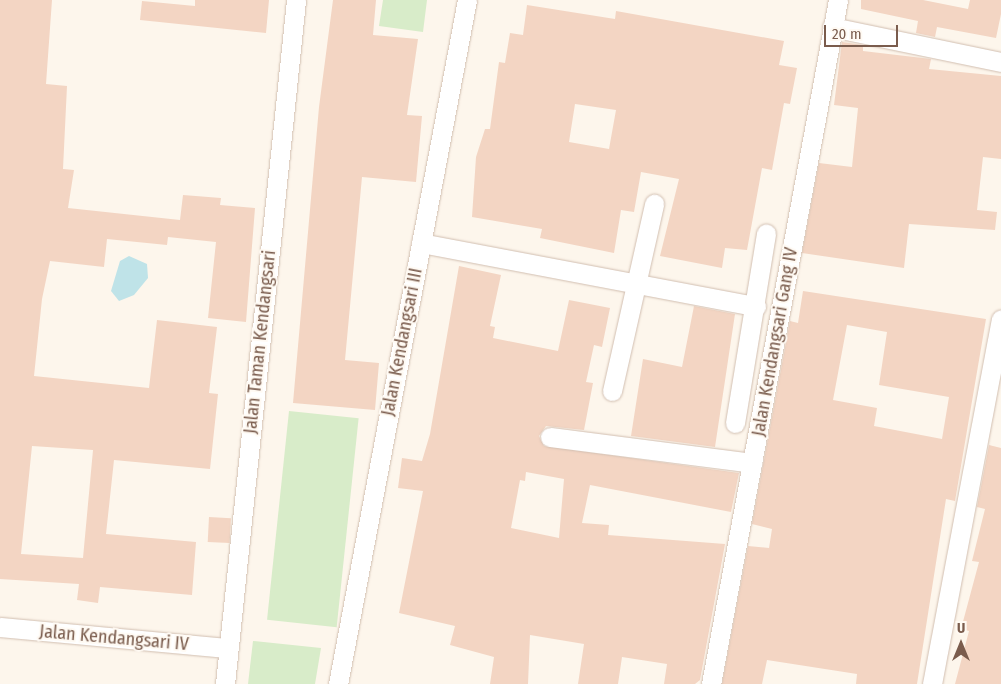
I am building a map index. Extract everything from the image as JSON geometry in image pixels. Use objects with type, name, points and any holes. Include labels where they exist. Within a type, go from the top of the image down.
[{"type":"street","name":"Jalan Taman Kendangsari","points":[[225,684],[296,0]]},
{"type":"street","name":"Jalan Kendangsari III","points":[[338,684],[467,0]]},
{"type":"street","name":"Jalan Kendangsari Gang IV","points":[[710,684],[838,0]]},
{"type":"street","points":[[832,27],[1001,62]]},
{"type":"street","points":[[612,391],[638,284],[654,204]]},
{"type":"street","points":[[735,423],[756,306],[766,234]]},
{"type":"street","points":[[421,243],[756,306]]},
{"type":"street","points":[[932,684],[1001,319]]},
{"type":"street","points":[[550,436],[752,463]]},
{"type":"street","name":"Jalan Kendangsari IV","points":[[0,627],[228,648]]},
{"type":"green space","points":[[383,0],[427,0],[423,32],[379,26]]},
{"type":"green space","points":[[289,411],[359,418],[337,627],[267,620]]},
{"type":"green space","points":[[253,641],[321,648],[315,684],[248,684]]},
{"type":"water","points":[[129,256],[147,264],[148,278],[134,295],[119,301],[111,291],[120,261]]},
{"type":"building","points":[[0,0],[52,0],[46,84],[67,86],[63,169],[74,170],[68,208],[180,220],[183,195],[221,198],[220,205],[255,208],[246,322],[208,318],[216,242],[168,237],[167,245],[107,239],[104,267],[50,261],[42,299],[34,376],[149,388],[157,320],[217,327],[209,393],[218,394],[210,469],[114,460],[106,534],[196,542],[192,595],[100,587],[98,603],[77,600],[79,584],[0,579]],"holes":[[[32,446],[93,450],[83,558],[21,554]]]},
{"type":"building","points":[[195,0],[269,0],[266,33],[140,20],[142,1],[195,6]]},
{"type":"building","points":[[333,0],[376,0],[373,35],[418,39],[407,115],[422,116],[416,182],[362,177],[345,360],[379,363],[375,410],[293,403],[319,107]]},
{"type":"building","points":[[861,0],[923,0],[968,9],[970,0],[1001,0],[1001,14],[996,38],[937,27],[935,37],[916,33],[918,21],[861,9]]},
{"type":"building","points":[[527,5],[615,19],[616,11],[784,41],[779,65],[797,68],[790,104],[784,103],[772,170],[762,168],[747,250],[725,248],[722,268],[660,256],[679,179],[641,172],[634,212],[621,210],[614,253],[540,238],[542,229],[472,217],[476,157],[485,129],[490,129],[499,62],[505,63],[510,33],[523,35]],"holes":[[[575,104],[616,110],[609,149],[569,142]]]},
{"type":"building","points":[[842,42],[863,45],[863,51],[931,59],[929,69],[1001,76],[1001,159],[983,157],[977,210],[997,212],[995,230],[909,224],[904,268],[802,253],[819,163],[852,167],[858,108],[834,105]]},
{"type":"building","points":[[459,266],[501,275],[490,326],[495,327],[493,338],[558,351],[569,300],[610,308],[602,347],[594,345],[586,382],[593,383],[584,430],[546,426],[539,436],[544,446],[739,473],[731,512],[590,485],[582,523],[609,525],[608,535],[725,544],[700,680],[695,684],[664,684],[667,664],[622,657],[618,684],[578,684],[584,644],[530,635],[528,684],[490,684],[494,657],[450,645],[455,626],[399,613],[423,491],[398,488],[402,458],[422,461],[430,434]],"holes":[[[526,472],[564,479],[559,538],[511,528],[520,480],[525,481]]]},
{"type":"building","points":[[803,291],[986,319],[955,501],[946,499],[917,684],[856,684],[857,674],[767,660],[762,684],[722,684],[748,546],[769,548],[772,529],[752,524],[790,321],[798,323]],"holes":[[[847,325],[887,332],[879,385],[949,397],[942,439],[874,426],[877,408],[833,400]]]},
{"type":"building","points":[[694,306],[735,314],[715,447],[631,436],[643,359],[682,367]]},
{"type":"building","points":[[989,445],[1001,448],[1001,684],[955,684],[969,631],[961,629],[979,562],[972,561],[985,509],[977,507]]},
{"type":"building","points":[[209,517],[231,518],[230,543],[208,542]]}]
